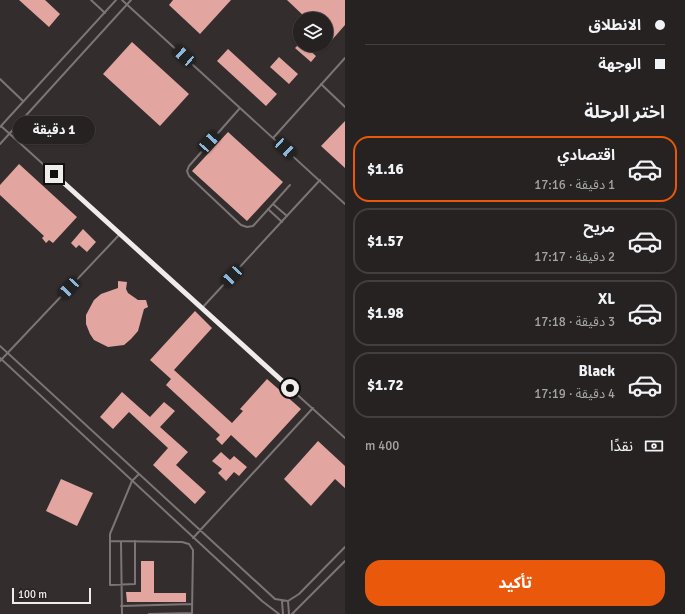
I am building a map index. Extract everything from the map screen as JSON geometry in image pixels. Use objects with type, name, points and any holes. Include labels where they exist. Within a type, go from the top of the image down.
[{"type":"lane","points":[[91,0],[105,13]]},
{"type":"lane","points":[[116,0],[1,126],[345,438]]},
{"type":"lane","points":[[122,0],[345,204]]},
{"type":"lane","points":[[0,144],[131,0]]},
{"type":"lane","points":[[273,137],[345,58]]},
{"type":"lane","points":[[0,79],[24,101]]},
{"type":"lane","points":[[321,84],[345,106]]},
{"type":"lane","points":[[240,108],[189,166],[188,174],[244,227],[253,226],[290,185]]},
{"type":"lane","points":[[202,308],[320,180]]},
{"type":"lane","points":[[273,204],[287,216]]},
{"type":"lane","points":[[268,209],[282,222]]},
{"type":"lane","points":[[120,234],[1,360],[193,538],[262,601],[279,614]]},
{"type":"lane","points":[[0,346],[268,594],[282,601],[288,601],[299,594],[345,547]]},
{"type":"lane","points":[[193,538],[312,408]]},
{"type":"lane","points":[[135,541],[135,584],[110,584],[110,534],[132,481],[139,474]]},
{"type":"lane","points":[[110,541],[182,542],[189,544],[193,550],[192,613],[149,614]]},
{"type":"lane","points":[[121,542],[120,585],[122,614]]},
{"type":"lane","points":[[292,614],[345,561]]},
{"type":"lane","points":[[282,601],[283,614]]},
{"type":"lane","points":[[288,601],[289,614]]},
{"type":"lane","points":[[121,606],[192,604]]},
{"type":"building","points":[[19,0],[45,0],[60,14],[49,27]]},
{"type":"building","points":[[173,0],[231,0],[200,34],[169,5]]},
{"type":"building","points":[[287,0],[345,0],[345,25],[333,39],[333,12],[300,12]]},
{"type":"building","points":[[132,42],[189,94],[160,126],[103,74]]},
{"type":"building","points":[[228,49],[277,94],[266,106],[217,61]]},
{"type":"building","points":[[300,52],[312,52],[316,56],[311,62]]},
{"type":"building","points":[[279,57],[298,74],[289,84],[270,67]]},
{"type":"building","points":[[345,121],[345,168],[321,146]]},
{"type":"building","points":[[228,132],[283,182],[247,221],[192,171]]},
{"type":"building","points":[[19,164],[77,217],[53,243],[49,240],[46,243],[42,238],[44,236],[0,195],[0,185]]},
{"type":"building","points":[[83,229],[96,242],[87,252],[79,245],[76,248],[71,243]]},
{"type":"building","points":[[118,281],[127,282],[126,289],[128,293],[138,300],[146,300],[148,307],[144,309],[138,331],[131,339],[124,345],[108,347],[94,340],[86,324],[86,315],[94,300],[101,294],[118,288]]},
{"type":"building","points":[[195,311],[212,328],[174,370],[232,423],[243,411],[240,409],[267,379],[301,409],[256,458],[231,435],[222,445],[216,439],[220,435],[166,385],[171,379],[150,360]]},
{"type":"building","points":[[122,392],[150,417],[164,402],[175,411],[160,427],[188,452],[176,465],[206,492],[195,504],[153,465],[168,448],[129,412],[113,429],[100,417]]},
{"type":"building","points":[[318,441],[345,466],[345,488],[335,479],[311,506],[284,479]]},
{"type":"building","points":[[221,452],[230,460],[234,456],[247,467],[239,476],[234,472],[226,481],[218,473],[222,469],[212,461]]},
{"type":"building","points":[[61,479],[93,493],[77,526],[46,511]]},
{"type":"building","points":[[141,561],[154,561],[154,593],[186,593],[186,602],[127,602],[126,592],[141,592]]},
{"type":"route","points":[[54,174],[290,388]]}]
